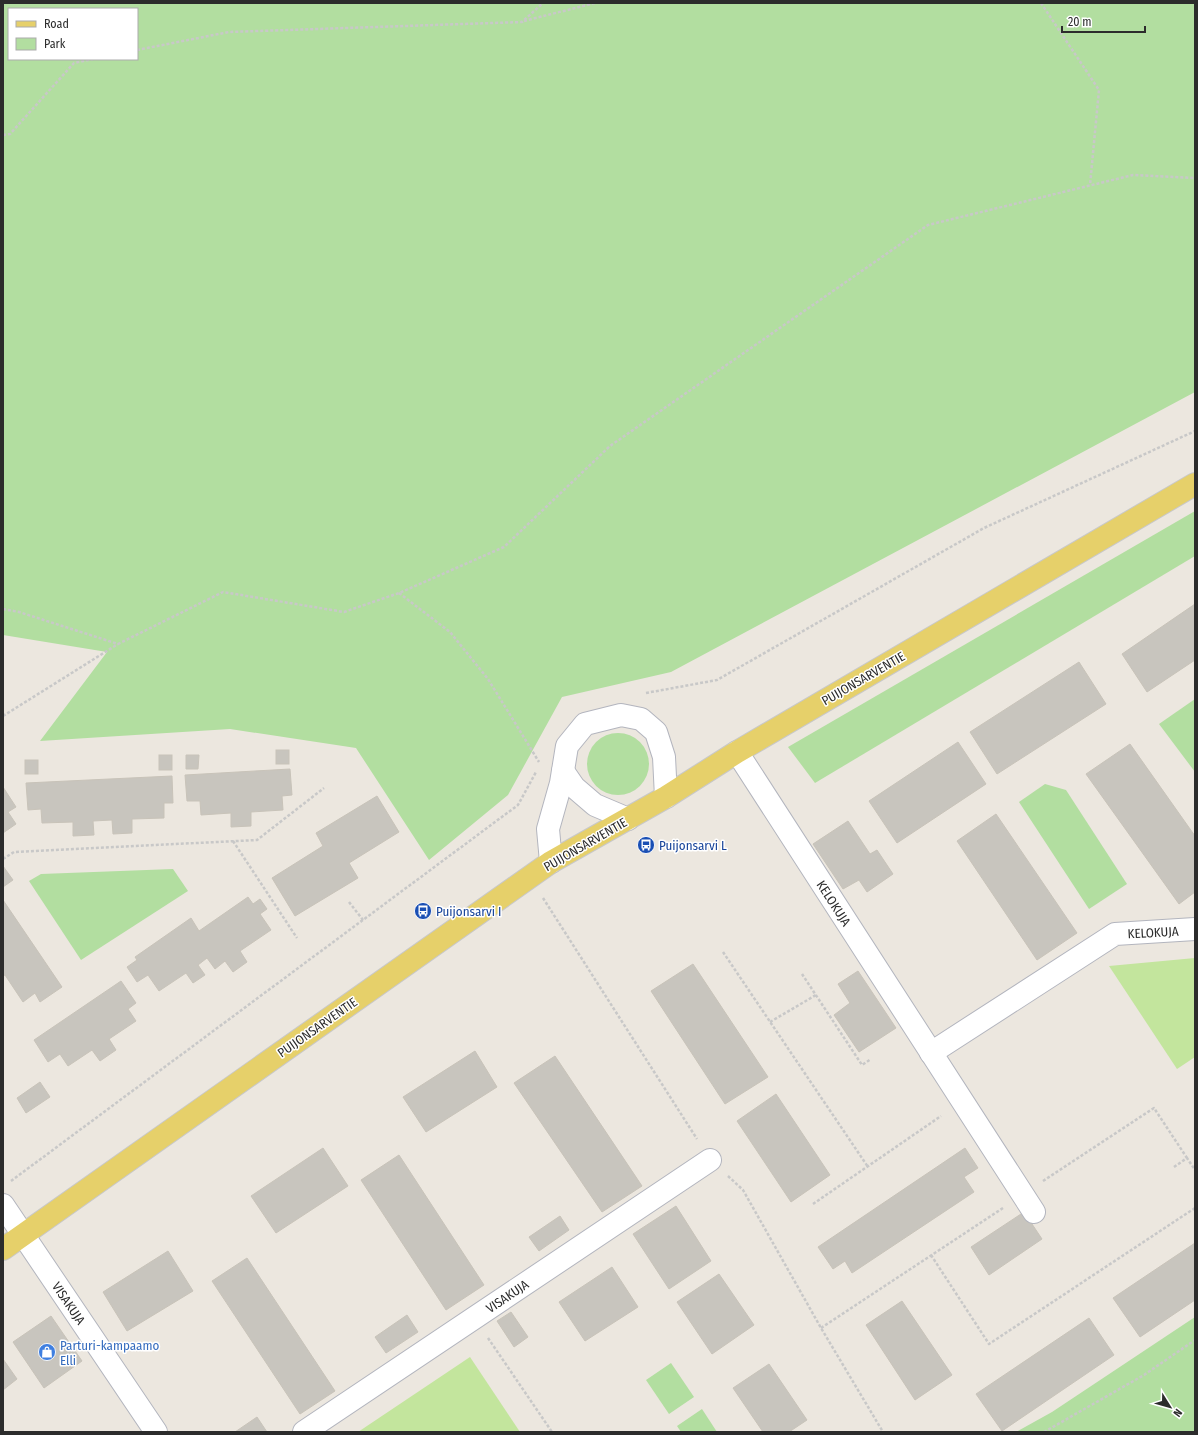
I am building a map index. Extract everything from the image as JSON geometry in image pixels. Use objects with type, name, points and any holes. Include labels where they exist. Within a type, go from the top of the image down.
[{"type":"main road","name":"PUIJONSARVENTIE","points":[[3,1249],[22,1234],[551,862],[666,797],[737,752],[1195,484]]},
{"type":"street","points":[[551,862],[548,829],[563,771],[567,746],[585,724],[621,715],[641,719],[656,732],[664,757],[666,797]]},
{"type":"street","name":"KELOKUJA","points":[[737,752],[1034,1212]]},
{"type":"street","points":[[563,771],[574,788],[595,805],[628,819]]},
{"type":"street","name":"KELOKUJA","points":[[931,1053],[1115,934],[1195,930]]},
{"type":"street","name":"VISAKUJA","points":[[304,1432],[710,1160]]},
{"type":"street","name":"VISAKUJA","points":[[3,1206],[156,1432]]},
{"type":"path","points":[[522,22],[543,3]]},
{"type":"path","points":[[138,50],[229,32],[522,22],[595,3]]},
{"type":"path","points":[[1041,3],[1099,90],[1090,185]]},
{"type":"path","points":[[3,134],[10,134],[74,63],[88,60]]},
{"type":"path","points":[[3,716],[118,644],[223,592],[344,612],[399,593],[504,547],[610,446],[928,225],[1133,175],[1195,178]]},
{"type":"path","points":[[399,593],[450,632],[488,679],[540,764]]},
{"type":"path","points":[[3,608],[118,644]]},
{"type":"path","points":[[3,859],[14,852],[257,840],[324,788]]},
{"type":"path","points":[[233,841],[297,938]]},
{"type":"path","points":[[349,902],[363,920]]},
{"type":"path","points":[[723,952],[868,1167]]},
{"type":"path","points":[[802,974],[862,1065],[871,1059]]},
{"type":"path","points":[[770,1022],[816,995]]},
{"type":"path","points":[[813,1204],[962,1102]]},
{"type":"path","points":[[1174,1167],[1187,1158],[1195,1170]]},
{"type":"path","points":[[931,1255],[989,1344],[1195,1208]]},
{"type":"path","points":[[475,1318],[552,1432]]},
{"type":"path","points":[[1044,1432],[1144,1375],[1195,1340]]},
{"type":"green space","points":[[3,3],[1195,3],[1195,392],[671,672],[562,697],[508,795],[429,860],[356,748],[230,729],[40,741],[107,652],[3,635]]},
{"type":"green space","points":[[1195,511],[1195,556],[815,783],[788,747]]},
{"type":"green space","points":[[1195,699],[1195,772],[1159,724]]},
{"type":"green space","points":[[618,733],[630,736],[640,742],[646,752],[649,764],[646,776],[640,786],[630,792],[618,795],[606,792],[596,786],[590,776],[587,764],[590,752],[596,742],[606,736]]},
{"type":"green space","points":[[1045,784],[1066,790],[1127,884],[1089,909],[1019,802]]},
{"type":"green space","points":[[173,869],[188,891],[81,960],[29,881],[41,874]]},
{"type":"green space","points":[[1195,958],[1195,1057],[1177,1069],[1109,966]]},
{"type":"green space","points":[[1195,1317],[1195,1432],[1016,1432],[1052,1412]]},
{"type":"green space","points":[[470,1357],[520,1432],[358,1432]]},
{"type":"green space","points":[[671,1363],[694,1397],[669,1414],[646,1380]]},
{"type":"green space","points":[[702,1409],[717,1432],[681,1432],[677,1426]]},
{"type":"building","points":[[1195,604],[1195,660],[1147,692],[1122,654]]},
{"type":"building","points":[[1079,662],[1106,704],[997,774],[970,732]]},
{"type":"building","points":[[958,742],[986,784],[897,843],[869,801]]},
{"type":"building","points":[[1130,744],[1195,836],[1195,892],[1179,904],[1086,774]]},
{"type":"building","points":[[276,750],[289,750],[289,764],[276,764]]},
{"type":"building","points":[[159,755],[172,755],[172,770],[159,770]]},
{"type":"building","points":[[186,755],[199,755],[198,769],[186,769]]},
{"type":"building","points":[[25,760],[38,760],[38,774],[25,774]]},
{"type":"building","points":[[290,769],[292,795],[282,796],[283,810],[251,812],[251,826],[231,827],[231,813],[201,815],[200,801],[187,801],[185,775]]},
{"type":"building","points":[[172,776],[173,803],[164,803],[164,818],[132,819],[132,833],[113,834],[112,820],[93,821],[94,835],[73,836],[73,822],[42,823],[41,809],[28,810],[26,783]]},
{"type":"building","points":[[3,787],[16,807],[8,812],[16,824],[3,833]]},
{"type":"building","points":[[377,796],[399,832],[349,863],[358,878],[295,916],[272,878],[323,846],[316,833]]},
{"type":"building","points":[[996,814],[1077,933],[1037,960],[957,841]]},
{"type":"building","points":[[848,821],[870,854],[877,850],[893,874],[867,892],[859,880],[843,889],[813,844]]},
{"type":"building","points":[[3,866],[13,880],[3,887]]},
{"type":"building","points":[[248,897],[253,904],[260,899],[267,909],[260,914],[271,930],[240,951],[247,962],[233,972],[225,961],[215,969],[207,958],[198,965],[205,975],[193,983],[186,973],[159,991],[148,975],[137,982],[127,967],[137,960],[135,957],[191,918],[199,931]]},
{"type":"building","points":[[3,900],[62,987],[40,1002],[35,993],[23,1002],[5,975],[3,976]]},
{"type":"building","points":[[693,964],[768,1077],[725,1104],[651,991]]},
{"type":"building","points":[[858,971],[896,1028],[859,1052],[834,1015],[850,1003],[838,984]]},
{"type":"building","points":[[121,981],[136,1003],[128,1009],[136,1021],[109,1039],[116,1050],[100,1061],[92,1050],[68,1066],[60,1054],[48,1062],[34,1040]]},
{"type":"building","points":[[475,1051],[497,1087],[426,1132],[403,1097]]},
{"type":"building","points":[[555,1056],[642,1186],[602,1212],[514,1083]]},
{"type":"building","points":[[40,1082],[50,1097],[26,1113],[17,1098]]},
{"type":"building","points":[[776,1094],[830,1175],[791,1202],[737,1121]]},
{"type":"building","points":[[323,1148],[348,1186],[276,1233],[251,1196]]},
{"type":"building","points":[[965,1148],[978,1168],[964,1177],[974,1192],[852,1273],[845,1261],[833,1269],[818,1247]]},
{"type":"building","points":[[399,1155],[484,1285],[446,1310],[361,1180]]},
{"type":"building","points":[[676,1206],[711,1261],[669,1289],[633,1234]]},
{"type":"building","points":[[1024,1212],[1042,1239],[989,1275],[971,1247]]},
{"type":"building","points":[[560,1216],[569,1230],[539,1251],[529,1237]]},
{"type":"building","points":[[1195,1243],[1195,1300],[1140,1337],[1113,1298]]},
{"type":"building","points":[[168,1251],[193,1291],[127,1331],[103,1292]]},
{"type":"building","points":[[247,1258],[335,1391],[300,1414],[212,1281]]},
{"type":"building","points":[[612,1267],[638,1307],[585,1341],[559,1302]]},
{"type":"building","points":[[719,1274],[754,1325],[712,1354],[677,1302]]},
{"type":"building","points":[[902,1301],[952,1375],[915,1400],[866,1325]]},
{"type":"building","points":[[511,1312],[528,1337],[514,1347],[497,1321]]},
{"type":"building","points":[[407,1315],[418,1332],[386,1353],[375,1337]]},
{"type":"building","name":"Parturi-kampaamo Elli","points":[[51,1316],[82,1361],[44,1388],[13,1342]]},
{"type":"building","points":[[1089,1318],[1114,1355],[1002,1431],[976,1394]]},
{"type":"building","points":[[3,1359],[17,1379],[3,1390]]},
{"type":"building","points":[[769,1364],[807,1420],[789,1432],[763,1432],[733,1388]]},
{"type":"building","points":[[257,1417],[267,1432],[235,1432]]},
{"type":"place","name":"Puijonsarvi L","points":[[646,845]]},
{"type":"place","name":"Puijonsarvi I","points":[[423,911]]},
{"type":"place","name":"Parturi-kampaamo Elli","points":[[47,1352]]}]
